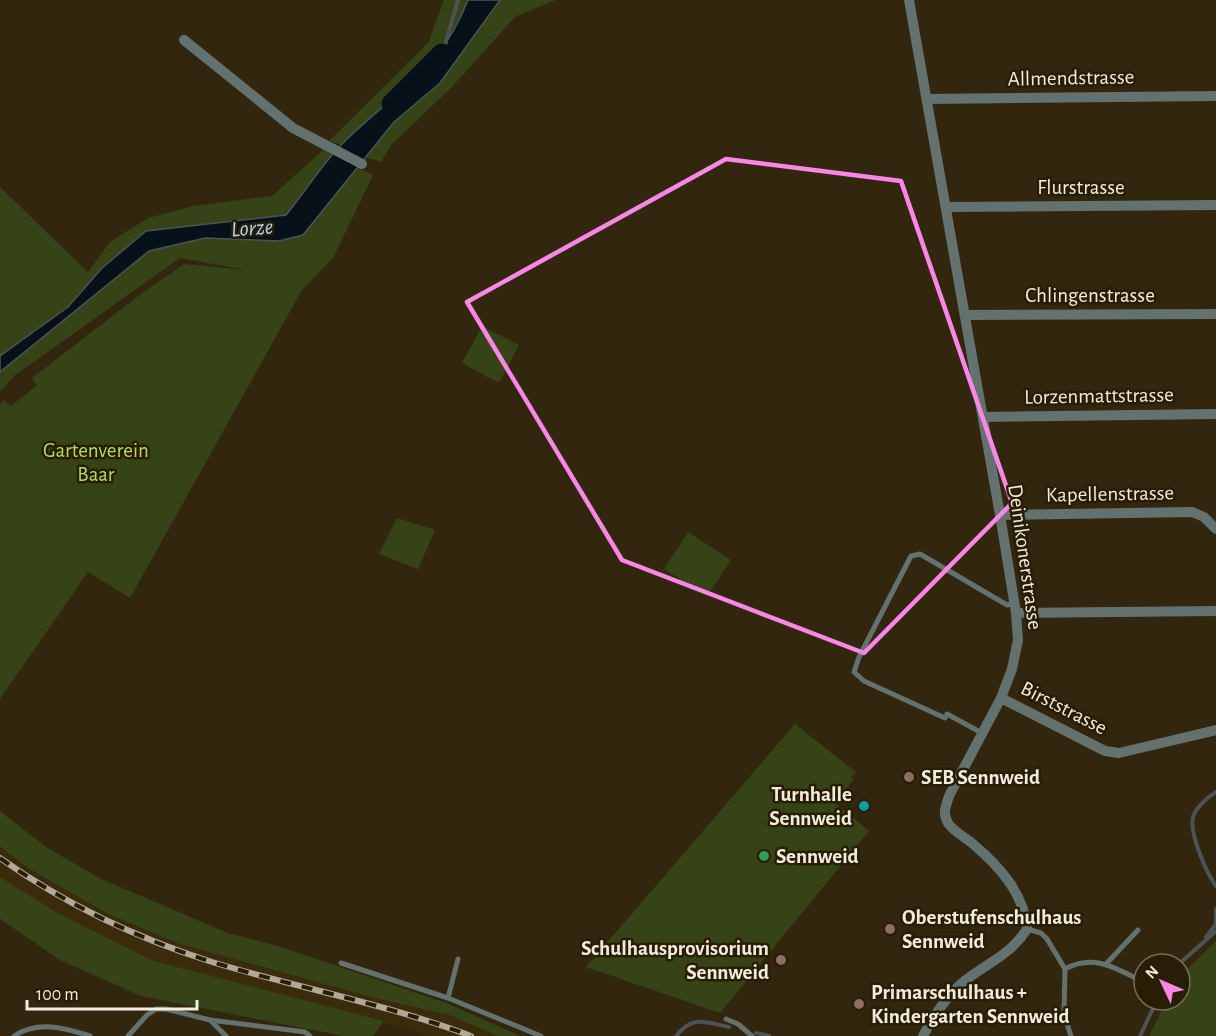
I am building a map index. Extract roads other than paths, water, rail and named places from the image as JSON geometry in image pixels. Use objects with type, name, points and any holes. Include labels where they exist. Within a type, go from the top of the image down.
[{"type":"street","name":"Deinikonerstrasse","points":[[909,0],[1016,608],[1018,640],[1012,669],[1001,698],[949,796],[944,812],[949,824],[994,861],[1007,877],[1022,908],[1027,928]]},
{"type":"street","points":[[184,40],[293,128],[362,164]]},
{"type":"street","name":"Allmendstrasse","points":[[927,99],[1216,96]]},
{"type":"street","name":"Flurstrasse","points":[[946,207],[1216,205]]},
{"type":"street","name":"Chlingenstrasse","points":[[965,315],[1216,314]]},
{"type":"street","name":"Lorzenmattstrasse","points":[[983,417],[1216,414]]},
{"type":"street","name":"Kapellenstrasse","points":[[1000,515],[1177,512],[1204,517],[1216,529]]},
{"type":"street","points":[[1016,608],[1216,611]]},
{"type":"street","name":"Birststrasse","points":[[1001,698],[1105,751],[1116,752],[1216,730]]},
{"type":"street","points":[[923,1036],[930,1022],[962,983],[1010,950],[1027,928]]},
{"type":"lane","points":[[982,733],[947,714],[945,718],[864,681],[854,672],[859,657],[911,556],[920,554],[1006,605],[1016,608]]},
{"type":"lane","points":[[1027,928],[1041,933],[1047,939],[1065,969],[1064,1014],[1071,1036]]},
{"type":"lane","points":[[1106,964],[1138,930]]},
{"type":"lane","points":[[448,998],[458,959]]},
{"type":"lane","points":[[1065,969],[1078,963],[1093,961],[1106,964],[1132,976]]},
{"type":"lane","points":[[341,963],[448,998],[541,1036]]},
{"type":"lane","points":[[128,1036],[147,1015],[156,1009],[166,1009],[210,1020],[306,1032],[310,1036]]},
{"type":"lane","points":[[726,1019],[738,1024],[752,1036]]},
{"type":"lane","points":[[210,1020],[226,1036]]},
{"type":"lane","points":[[14,1036],[22,1031],[50,1026],[90,1036]]},
{"type":"water","points":[[468,0],[500,0],[440,83],[394,122],[303,235],[279,241],[205,238],[149,251],[0,372],[0,356],[68,307],[102,268],[146,231],[286,215],[343,143],[430,63],[457,24]]},
{"type":"waterway","points":[[445,45],[458,0]]},
{"type":"waterway","name":"Lorze","points":[[392,104],[442,54]]},
{"type":"waterway","points":[[1216,792],[1197,810],[1192,824],[1199,852],[1216,886]]},
{"type":"waterway","points":[[1206,937],[1216,924],[1216,909]]},
{"type":"waterway","points":[[1192,952],[1216,931]]},
{"type":"waterway","points":[[1140,1036],[1151,1012]]},
{"type":"waterway","points":[[676,1036],[682,1029],[694,1023],[706,1022],[729,1027]]},
{"type":"waterway","points":[[756,1033],[769,1036]]},
{"type":"railway","points":[[0,858],[76,905],[129,931],[184,953],[375,1005],[471,1036]]},
{"type":"place","name":"SEB Sennweid","points":[[909,777]]},
{"type":"place","name":"Turnhalle Sennweid","points":[[864,806]]},
{"type":"place","name":"Sennweid","points":[[764,856]]},
{"type":"place","name":"Oberstufenschulhaus Sennweid","points":[[890,929]]},
{"type":"place","name":"Schulhausprovisorium Sennweid","points":[[781,960]]},
{"type":"place","name":"Primarschulhaus + Kindergarten Sennweid","points":[[859,1004]]},
{"type":"park label","name":"Gartenverein Baar","points":[[96,462]]}]
